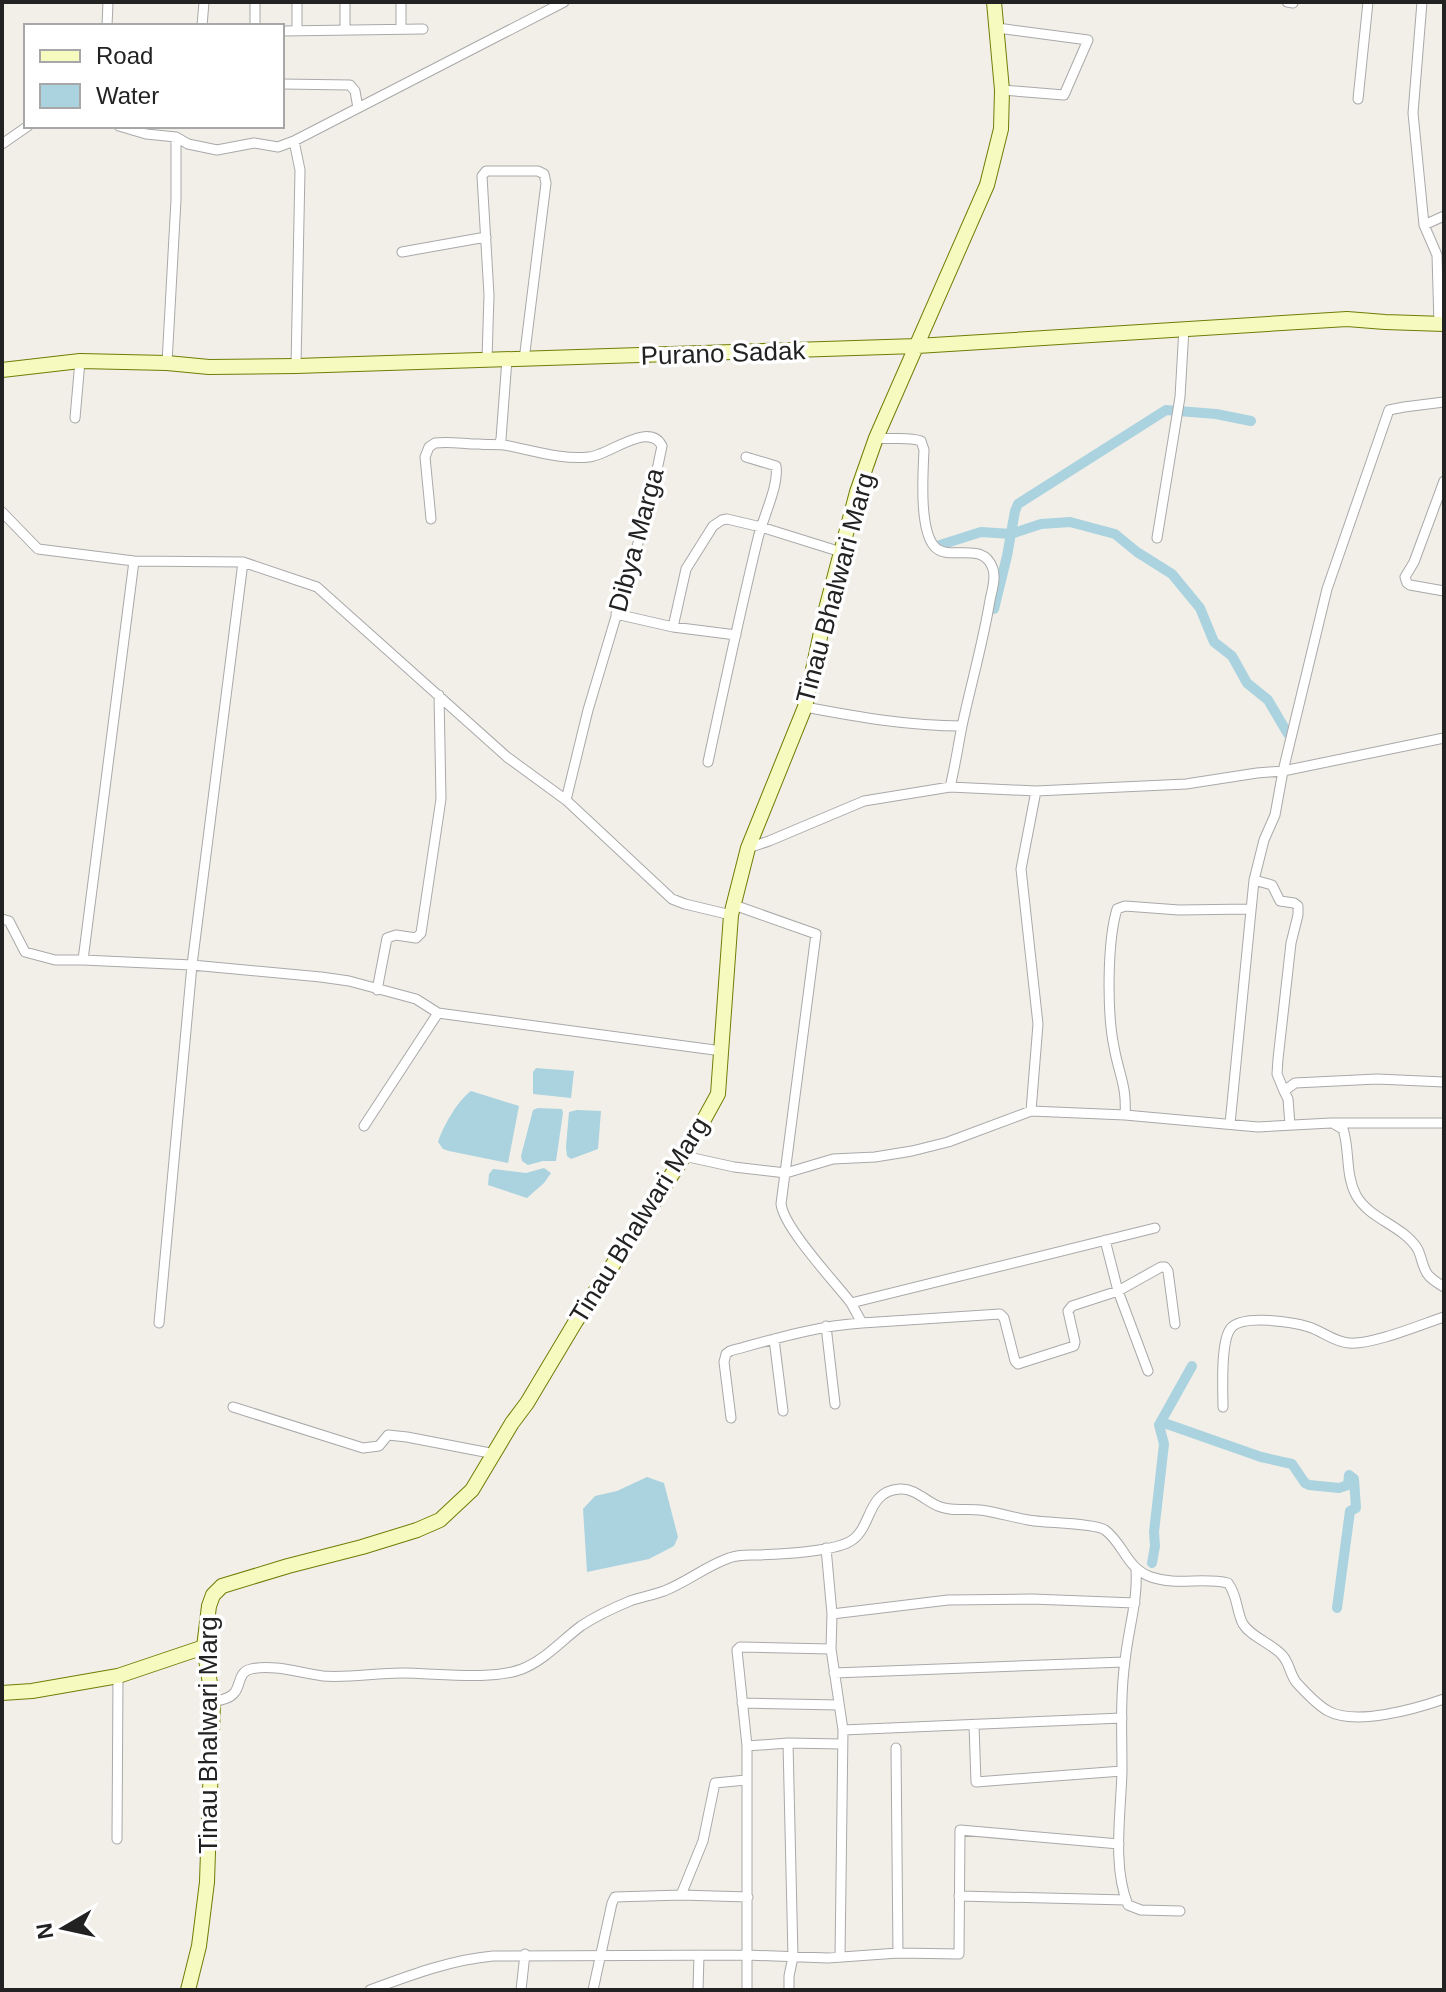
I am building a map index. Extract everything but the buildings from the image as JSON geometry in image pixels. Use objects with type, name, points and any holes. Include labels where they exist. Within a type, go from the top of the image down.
[{"type":"street","points":[[107,24],[108,2]]},
{"type":"street","points":[[202,24],[204,2]]},
{"type":"street","points":[[255,2],[255,24]]},
{"type":"street","points":[[297,2],[297,31]]},
{"type":"street","points":[[345,2],[345,30]]},
{"type":"street","points":[[401,2],[401,29]]},
{"type":"street","points":[[126,128],[176,137],[188,144],[217,150],[254,143],[278,147],[564,2]]},
{"type":"street","name":"Tinau Bhalwari Marg","points":[[188,1990],[199,1946],[207,1882],[213,1702],[204,1647],[213,1595],[222,1586],[417,1530],[440,1520],[472,1490],[576,1321],[684,1156],[718,1094],[732,910],[748,848],[805,707],[841,552],[876,438],[987,185],[1001,129],[1002,90],[994,2]]},
{"type":"street","points":[[1358,99],[1368,2]]},
{"type":"street","points":[[1422,2],[1413,113],[1424,225],[1437,255],[1441,324]]},
{"type":"street","points":[[997,28],[1088,40],[1064,95],[1002,90]]},
{"type":"street","points":[[284,31],[423,29]]},
{"type":"street","points":[[284,84],[350,85],[355,91],[358,108]]},
{"type":"street","points":[[2,144],[25,128]]},
{"type":"street","points":[[167,363],[176,200],[176,137]]},
{"type":"street","points":[[294,141],[300,170],[296,366]]},
{"type":"street","points":[[487,359],[489,295],[482,176],[486,171],[538,171],[544,174],[546,183],[524,360]]},
{"type":"street","points":[[1424,225],[1444,216]]},
{"type":"street","points":[[402,252],[486,237]]},
{"type":"street","name":"Purano Sadak","points":[[2,370],[80,361],[209,367],[296,366],[917,346],[1347,319],[1441,324]]},
{"type":"street","points":[[1157,538],[1180,397],[1184,328]]},
{"type":"street","points":[[499,444],[507,359]]},
{"type":"street","points":[[75,418],[80,361]]},
{"type":"street","points":[[1230,1124],[1254,880],[1264,840],[1275,815],[1327,589],[1389,410],[1444,402]]},
{"type":"street","name":"Dibya Marga","points":[[431,519],[425,457],[429,447],[435,443],[499,444],[574,458],[597,457],[628,440],[643,437],[660,441],[662,446],[650,503],[588,710],[566,800]]},
{"type":"street","points":[[876,438],[921,441],[924,450],[923,506],[933,545],[943,552],[975,553],[992,568],[994,578],[983,640],[950,787]]},
{"type":"street","points":[[708,762],[761,527],[777,476],[776,466],[746,457]]},
{"type":"street","points":[[1444,481],[1405,580],[1415,586],[1444,591]]},
{"type":"street","points":[[2,512],[38,549],[134,561],[243,562],[317,587],[507,757],[566,800],[672,899],[685,904],[732,910],[816,934],[781,1204],[790,1227],[851,1303],[862,1323]]},
{"type":"street","points":[[673,627],[686,569],[713,526],[727,519],[841,552]]},
{"type":"street","points":[[83,960],[134,561]]},
{"type":"street","points":[[159,1323],[192,965],[243,562]]},
{"type":"street","points":[[616,614],[673,627],[736,635]]},
{"type":"street","points":[[377,990],[387,938],[396,935],[416,938],[421,933],[441,799],[439,695]]},
{"type":"street","points":[[805,707],[885,722],[962,726]]},
{"type":"street","points":[[748,848],[864,801],[950,787],[1036,791],[1186,784],[1283,771],[1444,738]]},
{"type":"street","points":[[1031,1111],[1038,1024],[1021,869],[1036,791]]},
{"type":"street","points":[[1254,880],[1272,885],[1280,901],[1298,906],[1277,1074],[1288,1099],[1290,1125]]},
{"type":"street","points":[[1125,1115],[1125,1087],[1110,1020],[1112,945],[1117,909],[1125,906],[1179,910],[1250,909]]},
{"type":"street","points":[[2,919],[9,921],[25,952],[55,960],[192,965],[321,977],[349,981],[416,999],[438,1013],[722,1051]]},
{"type":"street","points":[[364,1126],[438,1013]]},
{"type":"street","points":[[1284,1091],[1295,1083],[1377,1079],[1444,1082]]},
{"type":"street","points":[[684,1156],[734,1167],[786,1173],[833,1159],[875,1157],[936,1145],[1031,1111],[1125,1115],[1258,1127],[1331,1123],[1444,1123]]},
{"type":"street","points":[[1331,1123],[1343,1129],[1347,1141],[1348,1171],[1356,1195],[1369,1210],[1396,1228],[1416,1248],[1427,1275],[1444,1287]]},
{"type":"street","points":[[851,1303],[1155,1228]]},
{"type":"street","points":[[1105,1240],[1118,1291],[1148,1371]]},
{"type":"street","points":[[731,1418],[724,1362],[726,1354],[826,1326],[1002,1314],[1018,1364],[1074,1346],[1069,1308],[1118,1291],[1161,1267],[1167,1268],[1175,1324]]},
{"type":"street","points":[[1223,1407],[1224,1345],[1233,1326],[1247,1321],[1292,1323],[1348,1343],[1367,1341],[1444,1317]]},
{"type":"street","points":[[826,1326],[835,1404]]},
{"type":"street","points":[[774,1339],[783,1411]]},
{"type":"street","points":[[233,1407],[363,1448],[379,1446],[388,1435],[495,1454]]},
{"type":"street","points":[[213,1702],[234,1694],[241,1675],[254,1669],[327,1676],[502,1673],[523,1669],[605,1612],[665,1590],[718,1562],[735,1556],[826,1548],[853,1541],[876,1499],[900,1489],[910,1490],[942,1508],[979,1510],[1028,1520],[1104,1529],[1136,1570],[1149,1576],[1166,1581],[1228,1583],[1234,1591],[1244,1625],[1285,1657],[1293,1679],[1330,1712],[1352,1717],[1401,1711],[1444,1699]]},
{"type":"street","points":[[826,1548],[832,1614],[831,1649],[843,1730],[840,1957]]},
{"type":"street","points":[[1136,1570],[1135,1603],[1124,1662],[1119,1844],[1123,1892],[1128,1905],[1141,1910],[1180,1911]]},
{"type":"street","points":[[832,1614],[948,1600],[1135,1603]]},
{"type":"street","points":[[2,1693],[118,1676],[204,1647]]},
{"type":"street","points":[[747,1990],[747,1746],[737,1650],[739,1647],[831,1649]]},
{"type":"street","points":[[834,1673],[1124,1662]]},
{"type":"street","points":[[117,1839],[118,1676]]},
{"type":"street","points":[[742,1703],[839,1705]]},
{"type":"street","points":[[843,1730],[1122,1718]]},
{"type":"street","points":[[974,1725],[976,1782],[1122,1771]]},
{"type":"street","points":[[788,1743],[793,1957],[789,1990]]},
{"type":"street","points":[[747,1746],[841,1744]]},
{"type":"street","points":[[896,1748],[898,1953]]},
{"type":"street","points":[[681,1895],[703,1841],[715,1783],[746,1780]]},
{"type":"street","points":[[370,1990],[468,1958],[525,1954],[840,1957],[898,1953],[959,1954],[960,1830],[1119,1844]]},
{"type":"street","points":[[959,1896],[1126,1900]]},
{"type":"street","points":[[593,1990],[615,1897],[748,1897]]},
{"type":"street","points":[[521,1990],[525,1954]]},
{"type":"street","points":[[698,1990],[699,1955]]},
{"type":"water","points":[[536,1068],[574,1071],[571,1098],[533,1094],[533,1072]]},
{"type":"water","points":[[471,1091],[519,1106],[508,1163],[449,1151],[438,1142],[451,1115]]},
{"type":"water","points":[[562,1109],[556,1161],[528,1165],[521,1156],[533,1110]]},
{"type":"water","points":[[601,1111],[598,1149],[571,1159],[567,1156],[566,1147],[569,1112]]},
{"type":"water","points":[[544,1168],[551,1173],[527,1198],[488,1185],[493,1169],[526,1173]]},
{"type":"water","points":[[647,1477],[664,1483],[678,1537],[674,1546],[649,1559],[587,1572],[583,1509],[595,1496],[617,1491]]},
{"type":"waterway","points":[[994,609],[1018,504],[1166,410],[1216,414],[1251,421]]},
{"type":"waterway","points":[[940,545],[981,532],[1011,534],[1041,524],[1070,522],[1115,534],[1172,574],[1200,608],[1214,642],[1232,656],[1247,683],[1268,700],[1288,734]]},
{"type":"waterway","points":[[1152,1563],[1164,1444],[1159,1425],[1192,1366]]},
{"type":"waterway","points":[[1159,1425],[1167,1424],[1261,1457],[1292,1464],[1309,1485],[1339,1488],[1348,1485],[1349,1475],[1354,1479],[1356,1508],[1350,1511],[1337,1608]]}]
